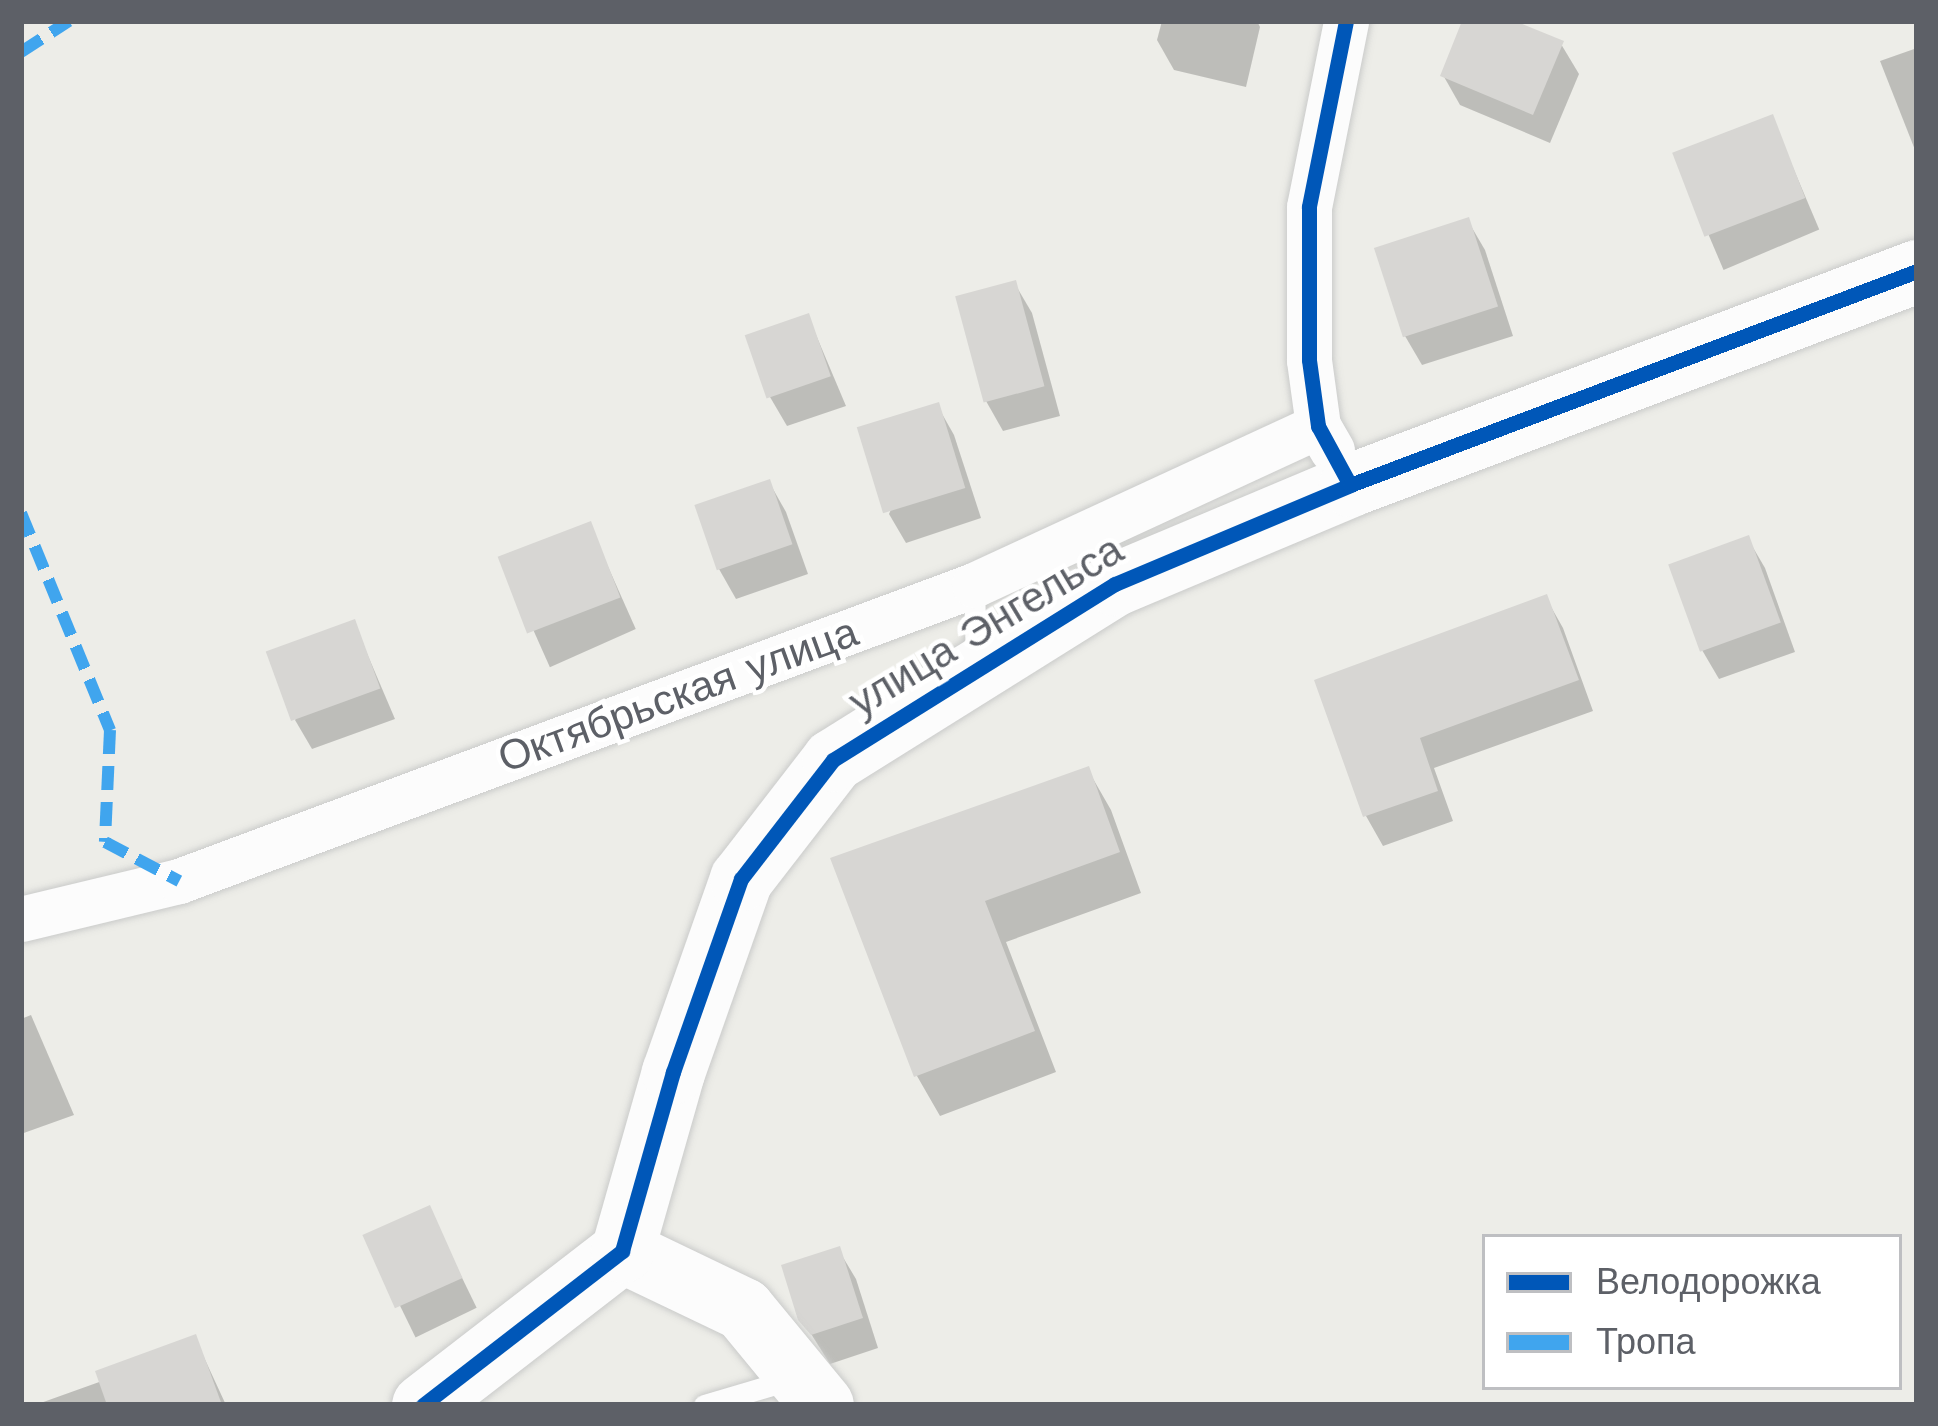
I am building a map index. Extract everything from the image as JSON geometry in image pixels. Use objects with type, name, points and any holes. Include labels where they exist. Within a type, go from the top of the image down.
[{"type":"street","points":[[1346,21],[1309,207],[1309,360],[1318,426],[1350,484]]},
{"type":"street","name":"улица Энгельса","points":[[622,1251],[673,1072],[741,879],[833,760],[1114,584],[1350,484],[1917,272]]},
{"type":"street","name":"Октябрьская улица","points":[[21,920],[178,881],[974,585],[1318,426]]},
{"type":"street","points":[[423,1405],[622,1251],[743,1309],[812,1390]]},
{"type":"lane","points":[[974,585],[976,667]]},
{"type":"lane","points":[[704,1405],[812,1390]]},
{"type":"building","points":[[1462,21],[1515,21],[1564,41],[1533,115],[1440,76]]},
{"type":"building","points":[[1773,114],[1805,198],[1704,237],[1672,153]]},
{"type":"building","points":[[1469,217],[1498,306],[1403,337],[1374,248]]},
{"type":"building","points":[[1016,280],[1044,386],[984,403],[955,296]]},
{"type":"building","points":[[809,313],[831,376],[767,398],[745,335]]},
{"type":"building","points":[[939,402],[965,488],[883,513],[857,427]]},
{"type":"building","points":[[770,479],[792,544],[717,570],[694,505]]},
{"type":"building","points":[[591,521],[620,598],[527,633],[498,557]]},
{"type":"building","points":[[1749,535],[1781,622],[1700,652],[1668,564]]},
{"type":"building","points":[[1547,594],[1579,680],[1420,738],[1438,791],[1363,817],[1314,680]]},
{"type":"building","points":[[355,619],[380,689],[291,721],[266,651]]},
{"type":"building","points":[[1089,766],[1120,852],[985,901],[1035,1031],[914,1077],[830,858]]},
{"type":"building","points":[[430,1205],[463,1278],[395,1308],[362,1235]]},
{"type":"building","points":[[840,1246],[863,1318],[811,1335],[798,1320],[781,1265]]},
{"type":"building","points":[[196,1334],[222,1405],[107,1405],[95,1371]]},
{"type":"marked path","points":[[21,52],[69,21]]},
{"type":"marked path","points":[[21,513],[110,730],[105,842],[179,881]]},
{"type":"cycle path","points":[[1346,21],[1309,207],[1309,360],[1318,426],[1350,485]]},
{"type":"cycle path","points":[[423,1405],[622,1251],[673,1072],[741,879],[833,760],[1115,584],[1350,485],[1917,271]]}]
